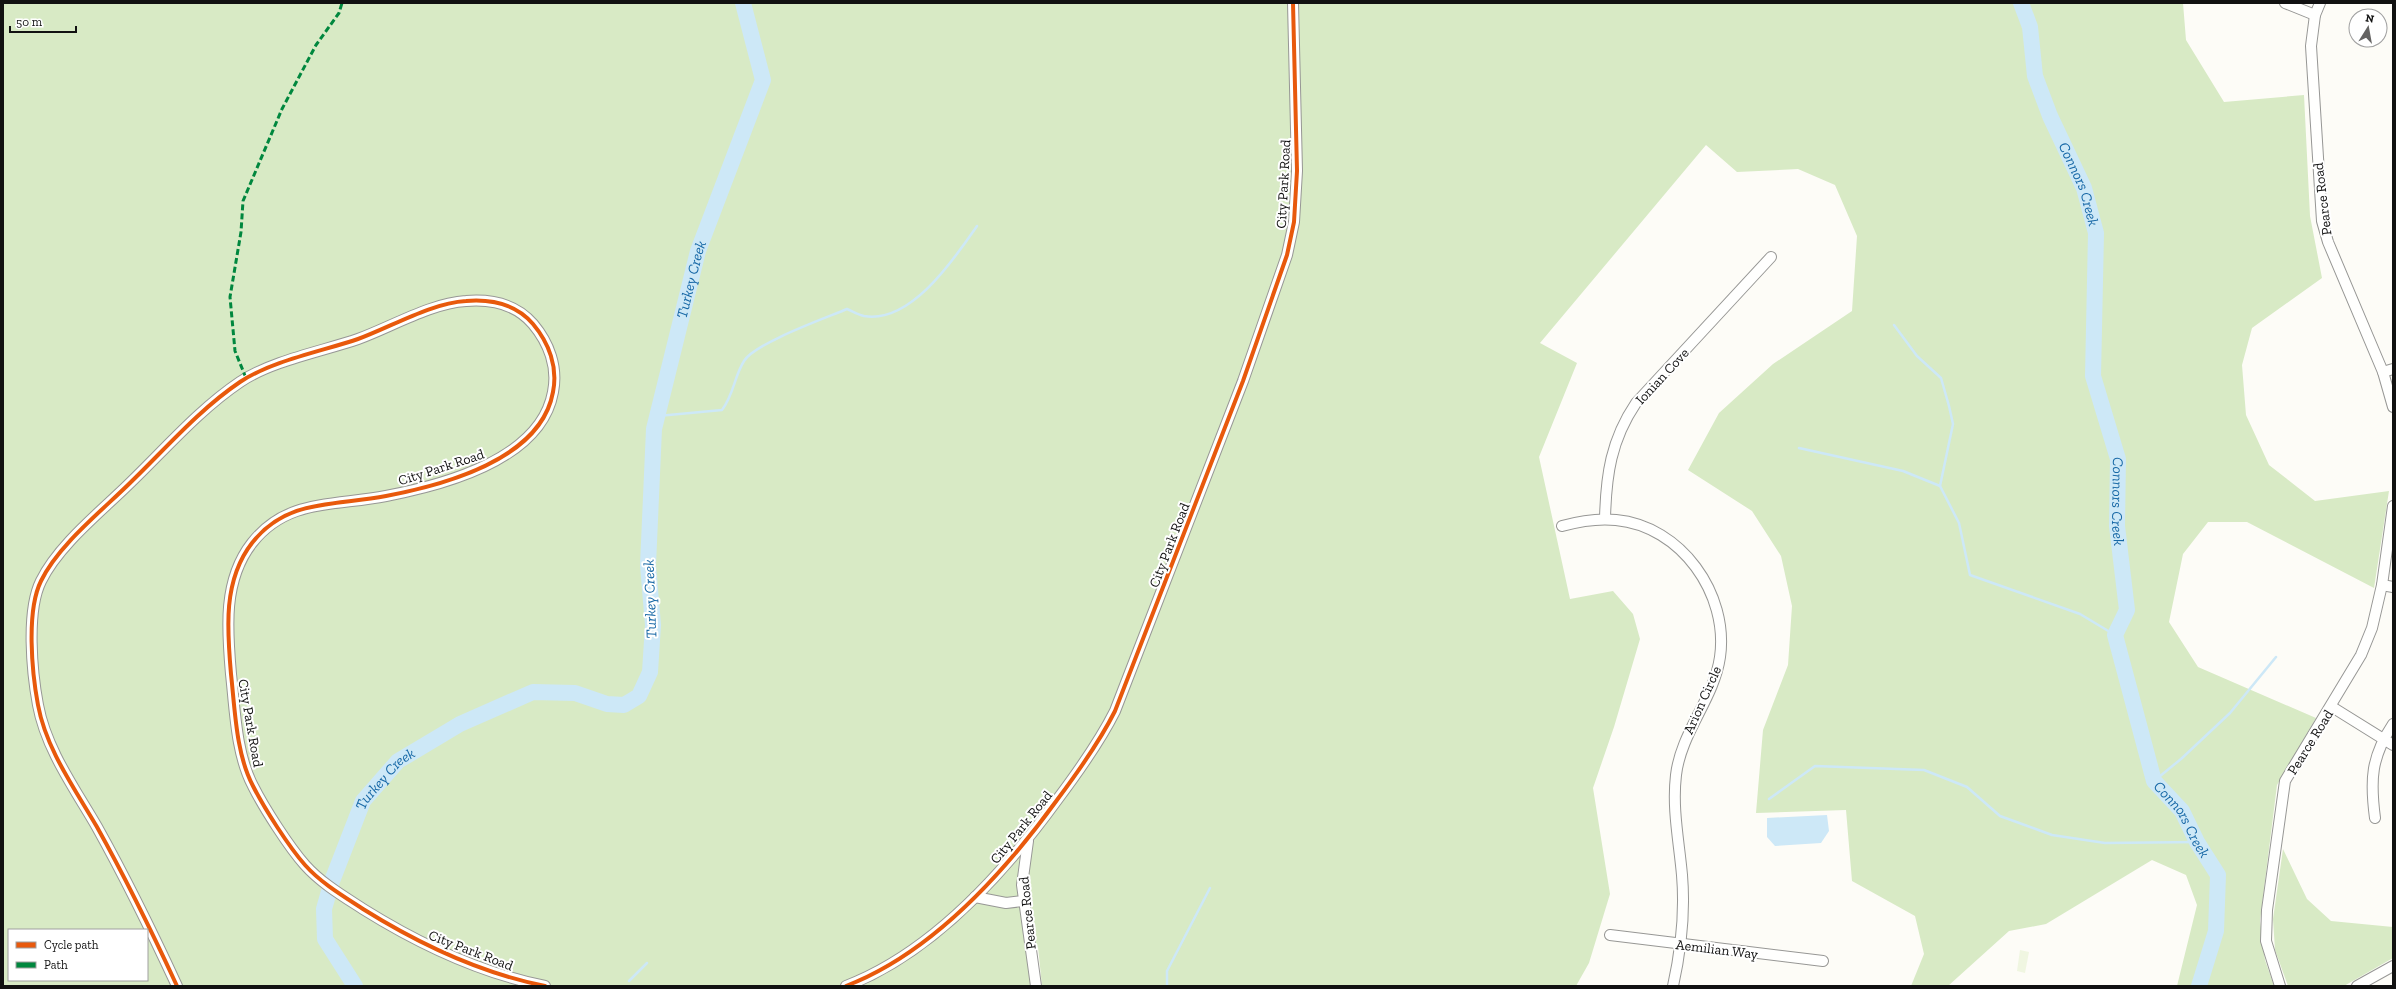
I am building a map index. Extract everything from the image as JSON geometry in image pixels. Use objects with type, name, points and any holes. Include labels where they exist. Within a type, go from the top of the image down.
[{"type":"street","name":"City Park Road","points":[[846,986],[870,976],[911,952],[975,897],[1028,839],[1095,747],[1115,712],[1243,382],[1284,266],[1294,222],[1296,182],[1293,3]]},
{"type":"street","points":[[2285,3],[2315,15]]},
{"type":"street","name":"Pearce Road","points":[[2320,3],[2315,15],[2311,53],[2322,221],[2328,242],[2383,372],[2393,407]]},
{"type":"street","name":"Ionian Cove","points":[[1605,519],[1605,491],[1611,458],[1622,424],[1636,403],[1771,258]]},
{"type":"street","name":"City Park Road","points":[[178,986],[151,929],[70,783],[43,726],[37,703],[32,620],[33,604],[42,579],[63,550],[90,523],[209,406],[246,378],[361,338],[449,304],[485,301],[510,306],[532,322],[547,345],[555,369],[553,393],[546,416],[531,435],[497,460],[470,472],[419,489],[380,497],[313,505],[290,513],[276,520],[254,540],[241,559],[234,578],[229,598],[230,663],[238,732],[251,784],[305,865],[324,883],[379,919],[448,955],[502,974],[545,986]]},
{"type":"street","points":[[2383,372],[2393,369]]},
{"type":"street","name":"Pearce Road","points":[[2280,986],[2266,941],[2266,934],[2267,910],[2285,781],[2332,707],[2361,655],[2372,628],[2382,585],[2393,506]]},
{"type":"street","name":"Arion Circle","points":[[1562,526],[1590,519],[1605,519],[1616,520],[1653,531],[1678,548],[1690,559],[1713,595],[1720,624],[1721,640],[1718,669],[1684,741],[1676,774],[1675,811],[1683,889],[1679,944],[1673,986]]},
{"type":"street","points":[[2382,585],[2393,587]]},
{"type":"street","points":[[2332,707],[2393,745]]},
{"type":"street","points":[[2375,818],[2371,787],[2374,766],[2383,739],[2393,724]]},
{"type":"street","name":"Pearce Road","points":[[1028,839],[1023,871],[1023,901],[1036,986]]},
{"type":"street","points":[[975,897],[1006,903],[1023,901]]},
{"type":"street","name":"Aemilian Way","points":[[1610,935],[1823,961]]},
{"type":"street","points":[[2357,986],[2393,966]]},
{"type":"green space","points":[[3,3],[2183,3],[2186,40],[2224,102],[2304,95],[2310,216],[2322,278],[2252,328],[2242,365],[2246,415],[2269,465],[2315,501],[2389,491],[2374,588],[2247,522],[2208,522],[2183,554],[2169,622],[2198,667],[2316,718],[2277,785],[2260,921],[2265,960],[2274,986],[2177,986],[2197,905],[2186,875],[2152,860],[2046,924],[2009,931],[1948,986],[1911,986],[1924,954],[1915,916],[1852,881],[1846,810],[1756,813],[1763,730],[1788,665],[1792,606],[1781,556],[1752,511],[1688,470],[1719,413],[1773,364],[1852,311],[1857,236],[1835,185],[1798,169],[1737,172],[1706,145],[1540,343],[1577,363],[1539,457],[1570,599],[1613,591],[1633,614],[1640,639],[1614,727],[1593,788],[1610,894],[1589,963],[1576,986],[1042,986],[1038,947],[1028,958],[1031,986],[3,986]]},
{"type":"green space","points":[[2283,849],[2307,899],[2331,921],[2393,927],[2393,958],[2344,986],[2288,986],[2275,950],[2273,919]]},
{"type":"green space","points":[[2020,950],[2029,952],[2025,973],[2017,971]]},
{"type":"water","points":[[1827,815],[1829,831],[1821,843],[1775,846],[1767,837],[1767,818]]},
{"type":"waterway","name":"Turkey Creek","points":[[355,986],[325,939],[324,909],[332,881],[363,801],[398,761],[460,724],[533,692],[575,693],[607,704],[624,705],[639,696],[650,672],[653,625],[648,565],[654,429],[698,251],[763,80],[743,3]]},
{"type":"waterway","name":"Connors Creek","points":[[2021,3],[2030,27],[2035,76],[2050,116],[2084,188],[2096,233],[2093,376],[2118,459],[2117,526],[2127,610],[2115,635],[2154,781],[2182,811],[2197,842],[2218,875],[2216,931],[2199,986]]},
{"type":"waterway","points":[[658,416],[722,410],[729,398],[744,361],[751,354],[776,339],[847,309],[864,316],[881,316],[898,310],[914,300],[930,286],[944,271],[977,226]]},
{"type":"waterway","points":[[1894,325],[1917,356],[1941,378],[1953,424],[1940,486]]},
{"type":"waterway","points":[[1799,448],[1903,471],[1940,486],[1959,523],[1970,575],[2080,614],[2115,635]]},
{"type":"waterway","points":[[2154,781],[2181,759],[2230,713],[2276,657]]},
{"type":"waterway","points":[[1769,799],[1815,766],[1924,770],[1967,787],[2000,816],[2052,835],[2105,843],[2197,842]]},
{"type":"waterway","points":[[1167,986],[1167,971],[1210,888]]},
{"type":"waterway","points":[[629,981],[647,963]]},
{"type":"marked path","points":[[246,378],[235,351],[230,297],[241,232],[243,201],[282,109],[316,45],[339,13],[342,3]]},
{"type":"cycle path","points":[[846,986],[878,972],[908,953],[937,932],[990,882],[1036,828],[1065,789],[1095,746],[1115,711],[1243,381],[1287,255],[1294,222],[1297,171],[1293,3]]},
{"type":"cycle path","points":[[177,986],[118,866],[54,753],[42,721],[38,705],[32,660],[33,609],[36,594],[41,581],[59,554],[82,528],[132,481],[197,416],[240,382],[282,362],[358,339],[411,316],[439,306],[466,301],[494,302],[511,307],[526,317],[539,331],[548,347],[554,374],[553,392],[545,415],[530,435],[510,451],[487,465],[461,476],[435,485],[386,496],[313,506],[281,518],[266,528],[252,543],[243,557],[236,573],[229,606],[228,623],[230,657],[237,732],[243,760],[253,786],[284,838],[305,865],[318,878],[332,889],[384,922],[451,956],[497,973],[545,986]]}]
